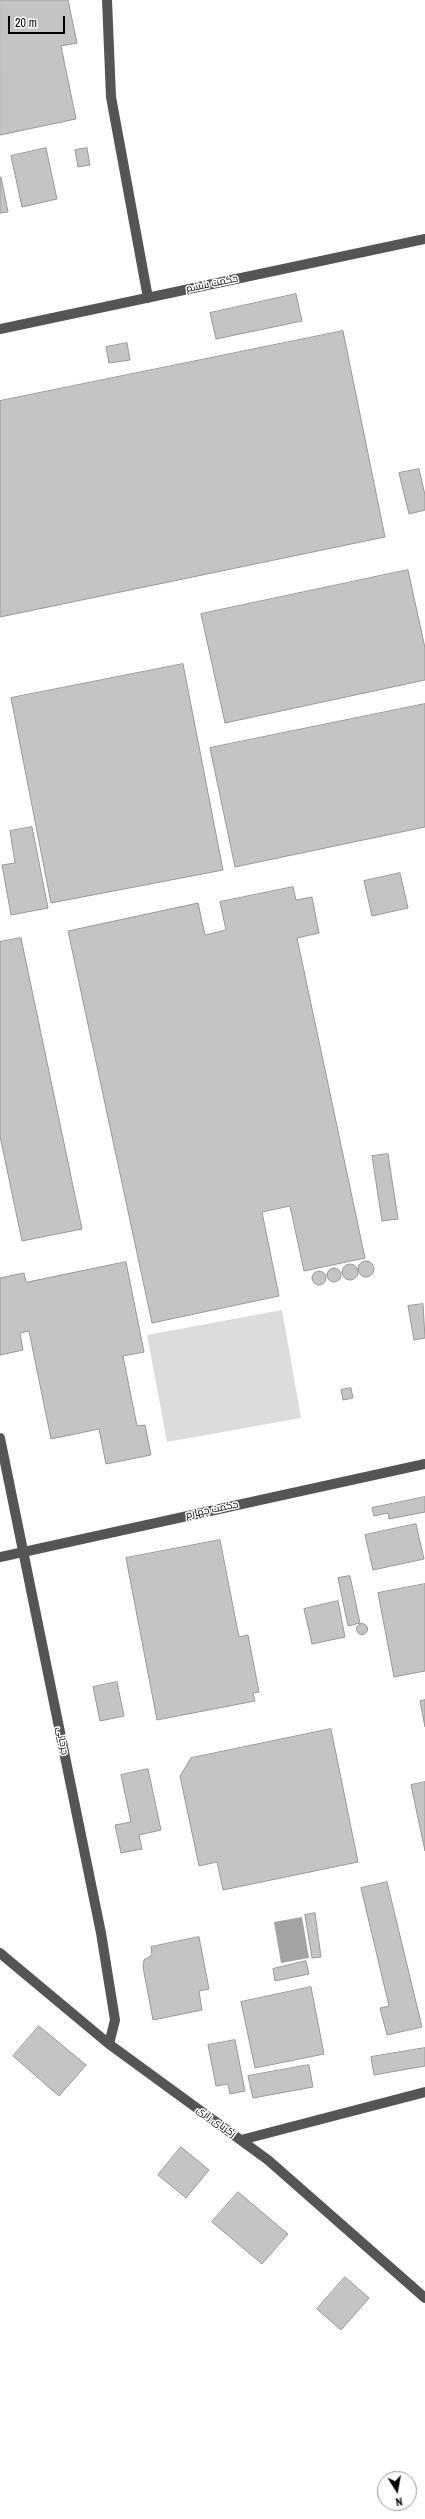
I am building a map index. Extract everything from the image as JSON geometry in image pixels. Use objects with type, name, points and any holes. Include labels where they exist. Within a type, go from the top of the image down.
[{"type":"street","points":[[106,0],[111,97],[148,298]]},
{"type":"street","name":"حکمت ششم","points":[[0,330],[425,239]]},
{"type":"street","name":"جرجانی","points":[[0,1438],[101,1933],[115,2020],[109,2044]]},
{"type":"street","name":"حکمت چهارم","points":[[0,1557],[425,1464]]},
{"type":"street","name":"زکریای رازی","points":[[0,1953],[109,2044],[268,2160],[425,2298]]},
{"type":"street","points":[[241,2140],[425,2092]]},
{"type":"shaded area","points":[[282,1310],[301,1418],[167,1442],[147,1335]]},
{"type":"shaded area","points":[[302,1917],[309,1958],[281,1963],[274,1922]]},
{"type":"building","points":[[0,0],[68,0],[77,43],[61,46],[76,119],[0,135]]},
{"type":"building","points":[[46,148],[57,199],[22,207],[11,156]]},
{"type":"building","points":[[87,148],[90,165],[78,167],[75,150]]},
{"type":"building","points":[[1,177],[8,212],[0,213],[0,178]]},
{"type":"building","points":[[296,294],[302,321],[216,339],[210,313]]},
{"type":"building","points":[[343,331],[385,537],[0,617],[0,401]]},
{"type":"building","points":[[127,343],[130,360],[109,363],[106,347]]},
{"type":"building","points":[[419,469],[425,495],[425,510],[409,514],[399,473]]},
{"type":"building","points":[[408,570],[425,648],[425,680],[225,723],[201,614]]},
{"type":"building","points":[[183,664],[223,870],[51,903],[11,698]]},
{"type":"building","points":[[425,704],[425,827],[235,867],[210,748]]},
{"type":"building","points":[[32,827],[48,908],[11,915],[2,865],[15,863],[10,831]]},
{"type":"building","points":[[400,873],[408,908],[372,916],[364,881]]},
{"type":"building","points":[[293,887],[296,900],[312,897],[319,933],[297,938],[365,1258],[304,1271],[290,1206],[262,1212],[279,1296],[152,1323],[68,931],[198,903],[205,935],[226,930],[220,902]]},
{"type":"building","points":[[21,938],[82,1229],[22,1241],[0,1136],[0,942]]},
{"type":"building","points":[[388,1154],[398,1219],[382,1221],[372,1156]]},
{"type":"building","points":[[366,1261],[372,1263],[374,1269],[372,1275],[366,1277],[360,1275],[358,1269],[360,1263]]},
{"type":"building","points":[[126,1262],[144,1352],[123,1356],[137,1426],[145,1425],[151,1455],[106,1464],[99,1429],[51,1439],[29,1331],[20,1333],[23,1350],[0,1355],[0,1278],[24,1273],[26,1282]]},
{"type":"building","points":[[350,1264],[356,1266],[358,1272],[356,1278],[350,1280],[344,1278],[342,1272],[344,1266]]},
{"type":"building","points":[[331,1268],[337,1268],[341,1272],[341,1278],[337,1282],[331,1282],[327,1278],[327,1272]]},
{"type":"building","points":[[316,1271],[322,1271],[326,1275],[326,1281],[322,1285],[316,1285],[312,1281],[312,1275]]},
{"type":"building","points":[[423,1304],[425,1338],[414,1340],[408,1306]]},
{"type":"building","points":[[351,1388],[353,1398],[343,1400],[341,1390]]},
{"type":"building","points":[[425,1497],[425,1512],[389,1519],[388,1513],[374,1516],[372,1508]]},
{"type":"building","points":[[416,1524],[424,1559],[373,1570],[365,1535]]},
{"type":"building","points":[[220,1540],[239,1637],[248,1635],[259,1692],[253,1693],[255,1701],[157,1720],[126,1558]]},
{"type":"building","points":[[350,1576],[360,1623],[348,1626],[338,1578]]},
{"type":"building","points":[[425,1584],[425,1671],[394,1677],[378,1593]]},
{"type":"building","points":[[338,1601],[345,1637],[312,1644],[304,1609]]},
{"type":"building","points":[[360,1624],[364,1624],[366,1625],[366,1633],[360,1634],[357,1631],[357,1627]]},
{"type":"building","points":[[117,1682],[124,1716],[100,1721],[93,1687]]},
{"type":"building","points":[[425,1700],[425,1727],[420,1701]]},
{"type":"building","points":[[331,1729],[358,1862],[223,1890],[217,1862],[199,1866],[180,1776],[191,1758]]},
{"type":"building","points":[[148,1769],[161,1830],[139,1835],[142,1849],[121,1853],[115,1825],[131,1822],[121,1775]]},
{"type":"building","points":[[425,1782],[425,1851],[411,1785]]},
{"type":"building","points":[[387,1882],[422,2027],[387,2035],[380,2008],[389,2006],[361,1888]]},
{"type":"building","points":[[315,1913],[321,1957],[312,1958],[305,1915]]},
{"type":"building","points":[[199,1937],[209,1989],[199,1991],[202,2010],[153,2020],[143,1967],[144,1960],[152,1955],[151,1947]]},
{"type":"building","points":[[306,1961],[309,1974],[275,1981],[273,1969]]},
{"type":"building","points":[[311,1987],[324,2054],[255,2068],[241,2002]]},
{"type":"building","points":[[39,2026],[86,2065],[59,2096],[13,2056]]},
{"type":"building","points":[[235,2040],[245,2091],[230,2094],[228,2084],[216,2086],[208,2045]]},
{"type":"building","points":[[425,2048],[425,2066],[374,2075],[371,2057]]},
{"type":"building","points":[[309,2065],[313,2087],[253,2098],[248,2076]]},
{"type":"building","points":[[181,2147],[209,2170],[186,2198],[158,2175]]},
{"type":"building","points":[[238,2192],[288,2234],[262,2264],[212,2222]]},
{"type":"building","points":[[345,2277],[369,2298],[341,2330],[317,2309]]}]
